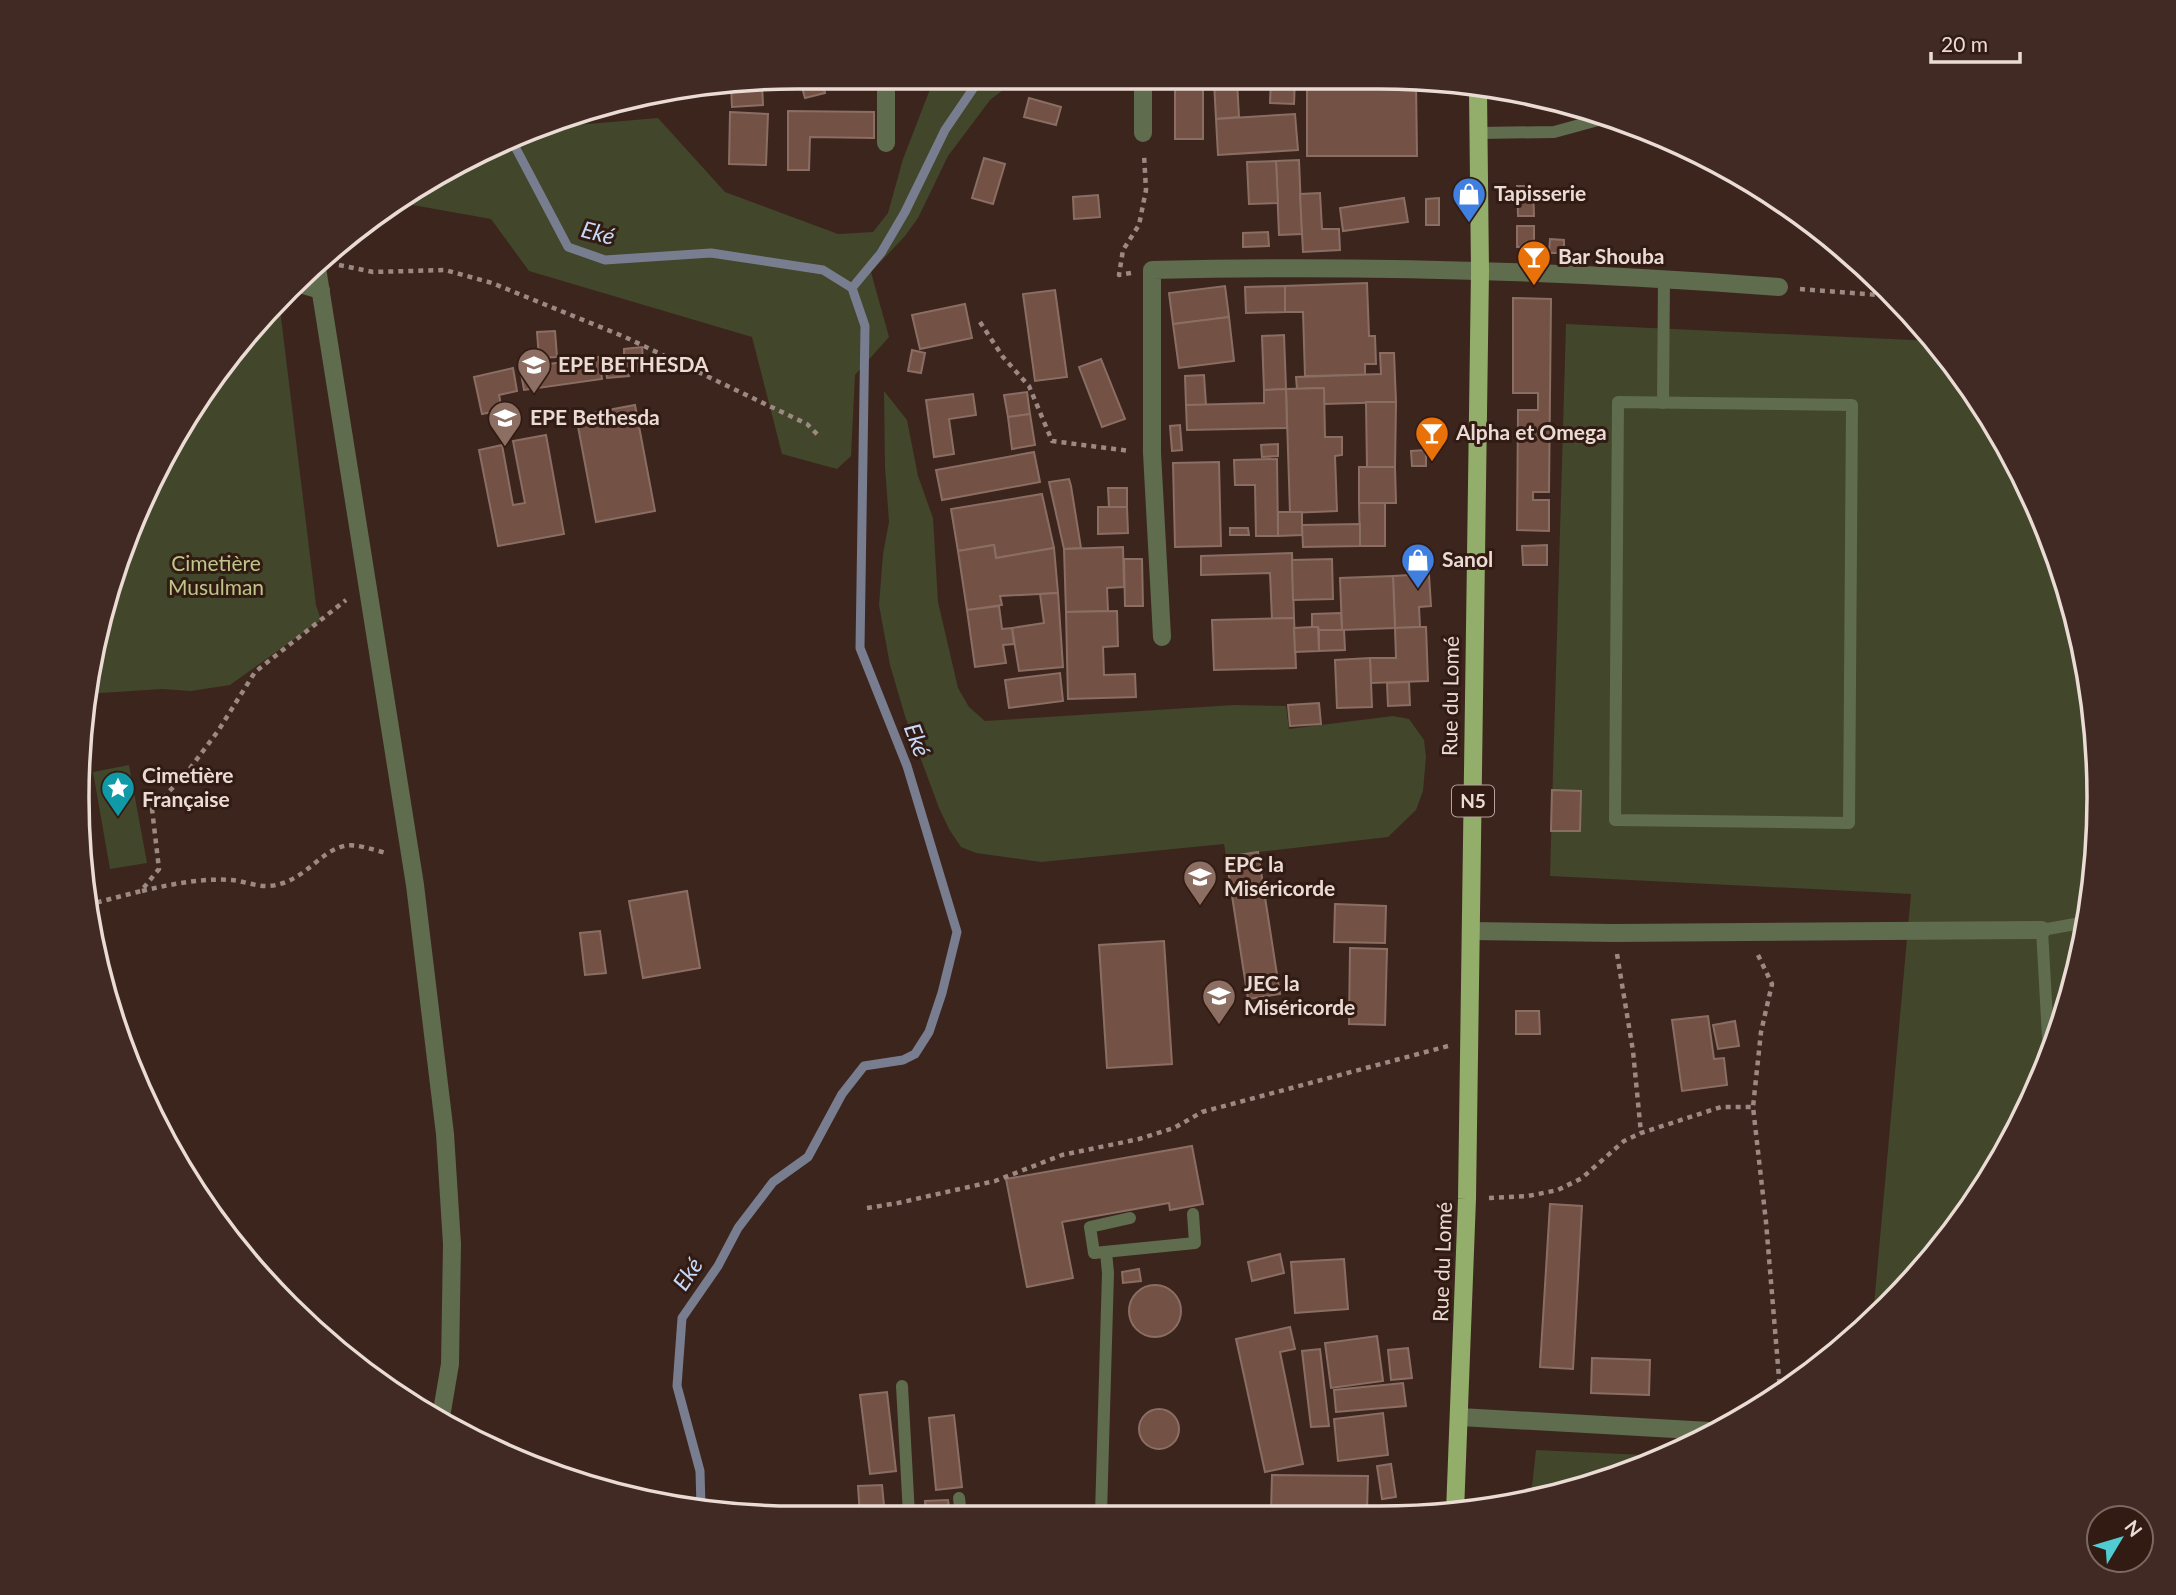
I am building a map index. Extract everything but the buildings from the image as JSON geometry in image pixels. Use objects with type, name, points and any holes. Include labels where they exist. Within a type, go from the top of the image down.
[{"type":"main road","name":"Rue du Lomé","points":[[1456,1501],[1467,1199],[1480,271],[1478,96]]},
{"type":"street","points":[[886,89],[886,143]]},
{"type":"street","points":[[1143,89],[1143,133]]},
{"type":"street","points":[[1162,637],[1153,453],[1153,270],[1293,267],[1548,272],[1779,287]]},
{"type":"street","points":[[319,277],[411,859],[445,1134],[452,1244],[450,1364],[442,1410]]},
{"type":"street","points":[[308,286],[321,290]]},
{"type":"street","points":[[1471,931],[1614,933],[2042,930]]},
{"type":"street","points":[[1460,1417],[1697,1430]]},
{"type":"lane","points":[[1479,133],[1554,132],[1590,122]]},
{"type":"lane","points":[[1663,402],[1664,278]]},
{"type":"lane","points":[[1618,402],[1663,402],[1852,405],[1849,823],[1615,820],[1618,402]]},
{"type":"lane","points":[[2048,1027],[2042,930],[2075,924]]},
{"type":"lane","points":[[1130,1218],[1090,1227],[1094,1252],[1195,1243],[1193,1214]]},
{"type":"lane","points":[[1101,1506],[1108,1273],[1106,1252]]},
{"type":"lane","points":[[902,1387],[909,1506]]},
{"type":"lane","points":[[959,1498],[960,1506]]},
{"type":"path","points":[[1143,133],[1146,190],[1139,225],[1123,250],[1119,275],[1153,270]]},
{"type":"path","points":[[336,265],[373,272],[445,270],[492,283],[664,356],[807,424],[818,435]]},
{"type":"path","points":[[1779,287],[1877,295]]},
{"type":"path","points":[[980,323],[1003,357],[1029,386],[1052,442],[1153,453]]},
{"type":"path","points":[[141,891],[159,869],[152,809],[185,775],[256,673],[339,604],[368,585]]},
{"type":"path","points":[[97,902],[203,879],[268,886],[288,881],[307,871],[327,854],[345,845],[411,859]]},
{"type":"path","points":[[1748,932],[1772,984],[1761,1032],[1753,1107],[1779,1381]]},
{"type":"path","points":[[1614,933],[1633,1051],[1641,1133]]},
{"type":"path","points":[[867,1208],[995,1181],[1062,1155],[1139,1139],[1174,1128],[1202,1112],[1469,1040]]},
{"type":"path","points":[[1467,1199],[1528,1196],[1558,1190],[1582,1178],[1624,1141],[1641,1133],[1721,1107],[1753,1107]]},
{"type":"green space","points":[[930,89],[1004,89],[990,100],[948,156],[918,218],[905,236],[871,272],[889,337],[855,375],[851,456],[837,469],[782,454],[752,337],[529,271],[491,219],[411,205],[484,162],[570,127],[658,118],[725,192],[838,234],[873,232],[888,213],[903,159]]},
{"type":"green space","name":"Cimetière Musulman","points":[[281,314],[316,605],[321,620],[230,685],[191,691],[162,689],[97,693],[113,614],[143,526],[184,443],[236,366]]},
{"type":"green space","points":[[1566,324],[1919,340],[1940,366],[1992,443],[2033,526],[2049,570],[2063,614],[2081,705],[2087,798],[2085,844],[2081,890],[2063,981],[2033,1069],[2014,1111],[1992,1152],[1940,1229],[1874,1303],[1911,894],[1550,876]]},
{"type":"green space","points":[[884,391],[907,420],[918,476],[933,518],[938,602],[958,688],[969,707],[985,721],[1234,705],[1286,706],[1289,729],[1393,716],[1409,719],[1424,740],[1426,757],[1423,791],[1416,810],[1388,837],[1226,856],[1224,844],[1041,862],[976,853],[961,847],[939,808],[905,716],[890,665],[879,605],[883,554],[889,522]]},
{"type":"green space","points":[[129,765],[147,863],[110,869],[93,772]]},
{"type":"green space","points":[[1536,1450],[1642,1455],[1562,1482],[1532,1489]]},
{"type":"waterway","points":[[852,288],[881,253],[905,212],[945,130],[973,89]]},
{"type":"waterway","name":"Eké","points":[[516,148],[568,247],[605,260],[711,253],[823,270],[852,288],[865,326],[860,648],[907,766],[957,932],[929,1032],[915,1054],[903,1060],[864,1066],[842,1094],[808,1157],[773,1182],[738,1228],[718,1266],[682,1318],[677,1386],[700,1471],[701,1499]]},
{"type":"place","name":"Tapisserie","points":[[1469,224]]},
{"type":"place","name":"Bar Shouba","points":[[1534,287]]},
{"type":"place","name":"EPE BETHESDA","points":[[534,395]]},
{"type":"place","name":"EPE Bethesda","points":[[505,448]]},
{"type":"place","name":"Alpha et Omega","points":[[1432,463]]},
{"type":"place","name":"Sanol","points":[[1418,590]]},
{"type":"place","name":"Cimetière Française","points":[[118,818]]},
{"type":"place","name":"EPC la Miséricorde","points":[[1200,907]]},
{"type":"place","name":"JEC la Miséricorde","points":[[1219,1026]]}]
